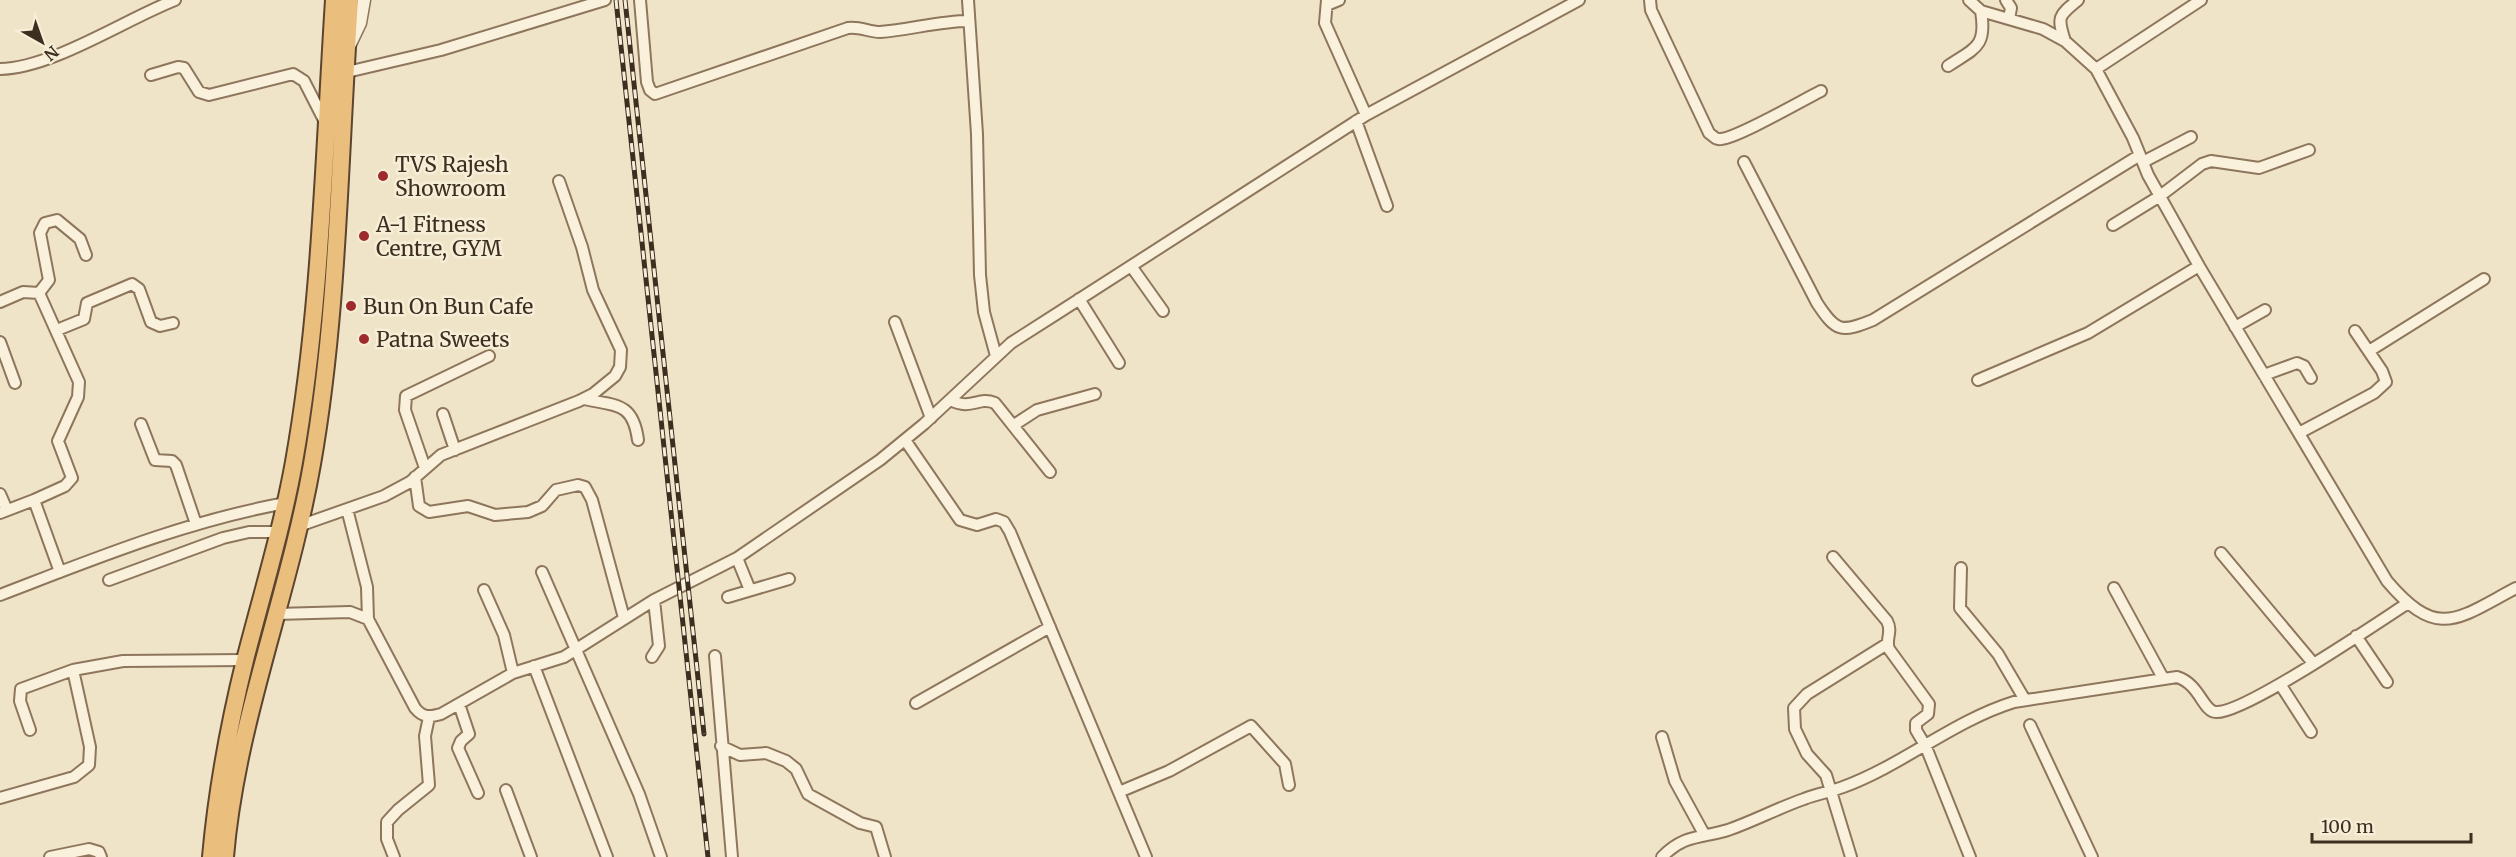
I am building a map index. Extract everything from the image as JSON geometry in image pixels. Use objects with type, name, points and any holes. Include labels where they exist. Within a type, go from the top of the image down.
[{"type":"highway","points":[[211,857],[220,778],[245,660],[279,532],[294,460],[313,315],[334,0]]},
{"type":"highway","points":[[225,857],[239,759],[298,526],[327,372],[350,0]]},
{"type":"street","points":[[0,69],[15,68],[59,54],[141,13],[175,0]]},
{"type":"street","points":[[348,48],[360,23],[364,0]]},
{"type":"street","points":[[346,72],[441,50],[584,3],[605,0]]},
{"type":"street","points":[[640,0],[647,82],[650,90],[655,93],[848,28],[857,27],[880,32],[935,22],[969,21]]},
{"type":"street","points":[[968,0],[977,134],[980,275],[984,312],[996,356]]},
{"type":"street","points":[[1339,0],[1327,2],[1325,22],[1361,118],[1387,206]]},
{"type":"street","points":[[347,509],[368,587],[368,619],[415,708],[420,714],[429,717],[459,704],[513,674],[554,661],[654,600],[736,558],[905,440],[996,356],[1079,299],[1361,118],[1579,0]]},
{"type":"street","points":[[1650,0],[1651,10],[1709,133],[1715,138],[1722,139],[1738,132],[1821,91]]},
{"type":"street","points":[[1969,0],[1981,11],[2043,29],[2065,41],[2097,69],[2160,196],[2199,266],[2387,581],[2408,603],[2435,620],[2450,620],[2516,588]]},
{"type":"street","points":[[2006,0],[2011,8],[2009,19]]},
{"type":"street","points":[[2065,41],[2059,22],[2060,16],[2078,0]]},
{"type":"street","points":[[2097,69],[2202,0]]},
{"type":"street","points":[[1948,66],[1979,44],[1983,38],[1981,11]]},
{"type":"street","points":[[151,75],[178,67],[184,68],[199,92],[209,95],[294,74],[304,81],[326,124]]},
{"type":"street","points":[[1744,162],[1829,322],[1840,329],[1852,329],[1873,320],[2141,159],[2191,137]]},
{"type":"street","points":[[2113,225],[2160,196],[2202,164],[2211,161],[2259,168],[2309,150]]},
{"type":"street","points":[[298,526],[396,490],[441,456],[584,399],[615,376],[620,367],[621,350],[593,290],[582,247],[559,181]]},
{"type":"street","points":[[39,293],[49,280],[40,233],[45,223],[57,220],[75,234],[82,242],[86,255]]},
{"type":"street","points":[[1131,266],[1163,311]]},
{"type":"street","points":[[1978,380],[2088,333],[2199,266]]},
{"type":"street","points":[[2369,351],[2484,279]]},
{"type":"street","points":[[57,330],[84,319],[87,303],[132,284],[139,289],[151,322],[160,326],[173,323]]},
{"type":"street","points":[[0,302],[23,292],[39,293]]},
{"type":"street","points":[[0,494],[3,511],[65,486],[72,478],[58,441],[80,389],[57,330],[39,293]]},
{"type":"street","points":[[1079,299],[1119,363]]},
{"type":"street","points":[[2235,327],[2265,310]]},
{"type":"street","points":[[894,321],[931,418]]},
{"type":"street","points":[[2299,433],[2382,388],[2386,382],[2385,376],[2355,331]]},
{"type":"street","points":[[0,342],[15,383]]},
{"type":"street","points":[[425,468],[405,410],[406,396],[489,356]]},
{"type":"street","points":[[2264,375],[2297,363],[2304,366],[2312,378]]},
{"type":"street","points":[[1014,425],[1037,410],[1095,394]]},
{"type":"street","points":[[584,399],[617,406],[628,412],[635,420],[638,440]]},
{"type":"street","points":[[950,400],[963,406],[988,400],[995,402],[1050,472]]},
{"type":"street","points":[[443,414],[455,450]]},
{"type":"street","points":[[141,424],[155,460],[172,461],[176,465],[196,524]]},
{"type":"street","points":[[905,440],[960,520],[977,525],[996,519],[1004,522],[1034,585],[1146,857]]},
{"type":"street","points":[[415,477],[419,506],[429,512],[468,506],[495,515],[528,512],[542,506],[556,490],[564,487],[585,487],[592,500],[624,618]]},
{"type":"street","points":[[34,500],[60,572]]},
{"type":"street","points":[[0,595],[152,537],[286,502]]},
{"type":"street","points":[[109,580],[223,538],[249,532],[279,532]]},
{"type":"street","points":[[2222,553],[2313,663]]},
{"type":"street","points":[[1833,556],[1887,621],[1891,631],[1887,644],[1807,694],[1794,708],[1793,722],[1807,754],[1824,771],[1851,857]]},
{"type":"street","points":[[736,558],[750,591]]},
{"type":"street","points":[[1961,568],[1960,608],[1998,654],[2025,700]]},
{"type":"street","points":[[542,572],[574,650],[639,794],[660,856]]},
{"type":"street","points":[[728,597],[789,579]]},
{"type":"street","points":[[2114,588],[2163,678]]},
{"type":"street","points":[[484,590],[504,635],[513,674]]},
{"type":"street","points":[[652,657],[659,646],[654,600]]},
{"type":"street","points":[[1668,855],[1685,840],[1726,830],[1831,790],[1926,747],[1989,711],[2025,700],[2177,677],[2193,684],[2208,710],[2216,712],[2249,701],[2408,603]]},
{"type":"street","points":[[276,614],[350,612],[368,619]]},
{"type":"street","points":[[916,703],[1050,627]]},
{"type":"street","points":[[2356,636],[2387,682]]},
{"type":"street","points":[[1887,644],[1929,704],[1928,714],[1915,727],[1926,747],[1970,857]]},
{"type":"street","points":[[715,656],[732,857]]},
{"type":"street","points":[[30,730],[20,701],[21,689],[73,670],[123,661],[245,660]]},
{"type":"street","points":[[534,666],[607,857]]},
{"type":"street","points":[[0,798],[74,777],[89,765],[90,747],[73,670]]},
{"type":"street","points":[[2280,684],[2311,732]]},
{"type":"street","points":[[459,704],[469,734],[460,741],[458,748],[478,794]]},
{"type":"street","points":[[394,857],[387,839],[387,822],[429,785],[425,736],[429,717]]},
{"type":"street","points":[[2030,725],[2092,857]]},
{"type":"street","points":[[1119,792],[1169,771],[1251,726],[1285,764],[1288,785]]},
{"type":"street","points":[[1662,737],[1675,781],[1704,834]]},
{"type":"street","points":[[721,746],[740,755],[766,753],[792,764],[808,794],[860,823],[876,826],[885,857]]},
{"type":"street","points":[[506,790],[531,857]]},
{"type":"street","points":[[50,857],[89,849],[99,852],[101,857]]},
{"type":"railway","points":[[616,0],[708,857]]},
{"type":"railway","points":[[625,0],[704,734]]},
{"type":"place","name":"TVS Rajesh Showroom","points":[[383,176]]},
{"type":"place","name":"A-1 Fitness Centre, GYM","points":[[364,236]]},
{"type":"place","name":"Bun On Bun Cafe","points":[[351,306]]},
{"type":"place","name":"Patna Sweets","points":[[364,339]]}]
